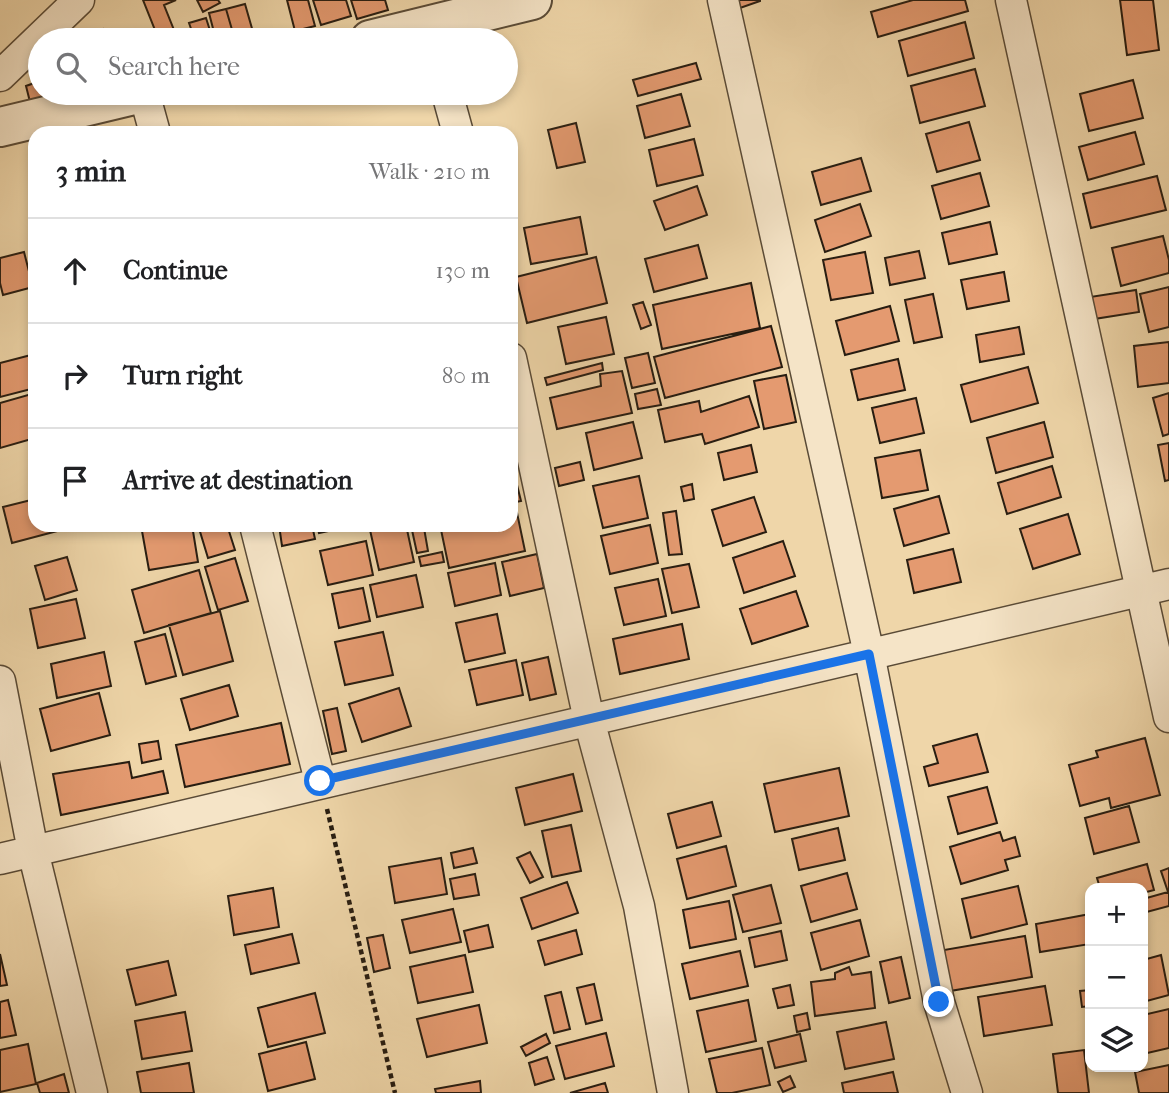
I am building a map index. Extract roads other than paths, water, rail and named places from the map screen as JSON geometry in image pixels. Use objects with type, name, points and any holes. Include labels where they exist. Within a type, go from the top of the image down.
[{"type":"street","points":[[50,28],[79,0]]},
{"type":"street","points":[[449,28],[532,0]]},
{"type":"street","points":[[723,0],[869,654],[939,1002],[967,1093]]},
{"type":"street","points":[[1011,0],[1156,587],[1169,717]]},
{"type":"street","points":[[0,76],[28,49]]},
{"type":"street","points":[[0,127],[93,105]]},
{"type":"street","points":[[147,105],[153,126]]},
{"type":"street","points":[[450,105],[456,126]]},
{"type":"street","points":[[518,390],[589,720],[639,906],[673,1093]]},
{"type":"street","points":[[257,532],[320,781]]},
{"type":"street","points":[[0,859],[320,781],[1156,587]]},
{"type":"street","points":[[0,681],[33,851],[92,1093]]}]
